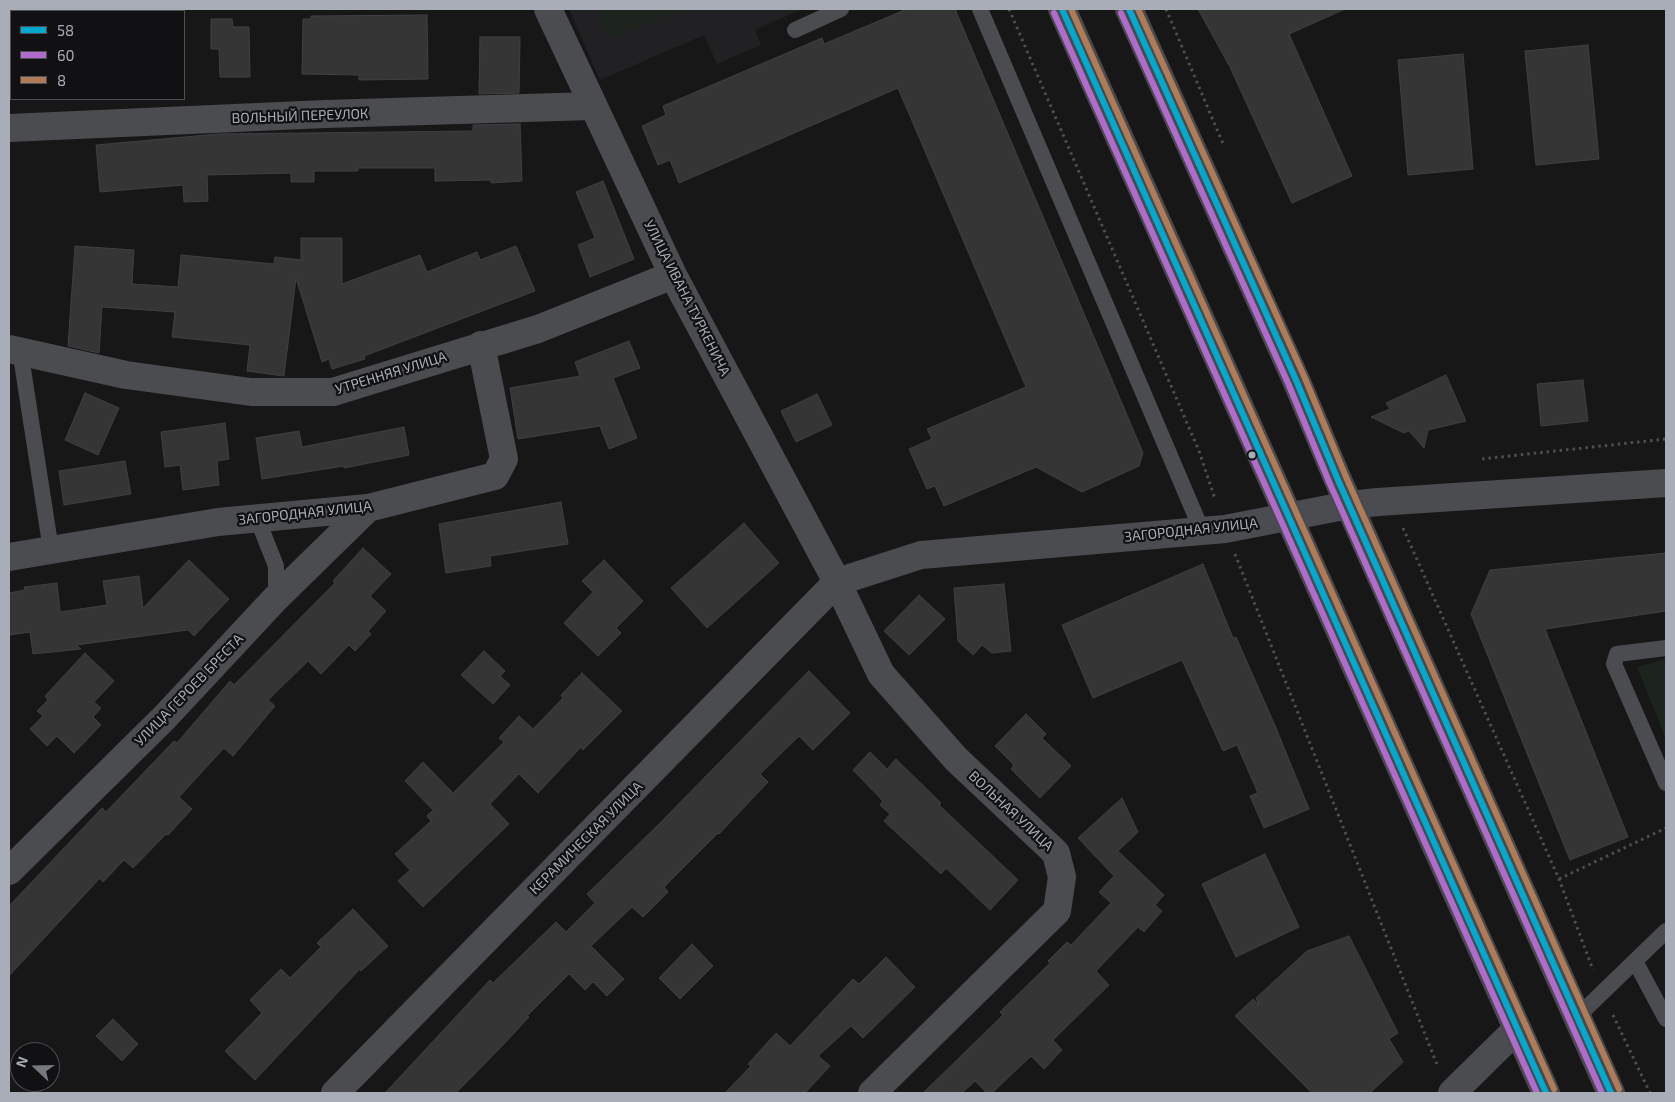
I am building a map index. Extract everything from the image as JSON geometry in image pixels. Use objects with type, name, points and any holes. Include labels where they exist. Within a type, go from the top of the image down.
[{"type":"main road","points":[[1062,9],[1546,1093]]},
{"type":"main road","points":[[1129,9],[1296,380],[1349,505],[1611,1093]]},
{"type":"street","name":"УЛИЦА ИВАНА ТУРКЕНИЧА","points":[[548,9],[673,275],[837,582]]},
{"type":"street","name":"ВОЛЬНЫЙ ПЕРЕУЛОК","points":[[9,128],[325,114],[592,106]]},
{"type":"street","name":"УТРЕННЯЯ УЛИЦА","points":[[14,349],[126,375],[250,392],[333,392],[538,329],[673,275]]},
{"type":"street","name":"ЗАГОРОДНАЯ УЛИЦА","points":[[9,557],[218,522],[368,508],[495,476],[504,459],[481,345]]},
{"type":"street","name":"ЗАГОРОДНАЯ УЛИЦА","points":[[837,582],[921,555],[1214,530],[1289,518],[1349,505],[1378,502],[1666,483]]},
{"type":"street","name":"УЛИЦА ГЕРОЕВ БРЕСТА","points":[[9,871],[164,718],[276,598],[368,508]]},
{"type":"street","name":"КЕРАМИЧЕСКАЯ УЛИЦА","points":[[335,1093],[837,582]]},
{"type":"street","name":"ВОЛЬНАЯ УЛИЦА","points":[[837,582],[881,674],[956,759],[1056,853],[1062,877],[1058,911],[872,1093]]},
{"type":"street","points":[[1452,1093],[1517,1029]]},
{"type":"lane","points":[[795,30],[841,9]]},
{"type":"lane","points":[[980,9],[1214,530]]},
{"type":"lane","points":[[14,349],[51,550]]},
{"type":"lane","points":[[257,518],[276,566],[276,598]]},
{"type":"lane","points":[[1666,648],[1618,654],[1614,664],[1666,783]]},
{"type":"lane","points":[[1577,1017],[1666,931]]},
{"type":"lane","points":[[1635,961],[1666,1019]]},
{"type":"path","points":[[1009,9],[1199,451],[1214,530],[1436,1064],[1452,1093]]},
{"type":"path","points":[[1482,459],[1666,439]]},
{"type":"path","points":[[1378,502],[1402,526],[1559,879],[1602,993],[1650,1093]]},
{"type":"path","points":[[1559,879],[1666,828]]},
{"type":"shaded area","points":[[569,9],[802,9],[755,30],[761,45],[717,64],[704,35],[600,80]]},
{"type":"shaded area","points":[[596,9],[684,9],[609,39]]},
{"type":"shaded area","points":[[1666,659],[1666,739],[1637,667]]},
{"type":"building","points":[[907,9],[955,9],[1143,453],[1139,466],[1082,492],[1036,467],[944,506],[935,486],[927,489],[909,449],[932,439],[927,429],[1026,387],[898,88],[679,183],[670,160],[658,165],[642,126],[666,115],[663,106],[822,38],[824,44]]},
{"type":"building","points":[[1198,9],[1345,9],[1289,34],[1352,176],[1292,203],[1230,67]]},
{"type":"building","points":[[427,15],[428,79],[359,80],[359,75],[302,74],[303,19],[311,19],[311,16]]},
{"type":"building","points":[[211,19],[232,19],[233,27],[249,27],[250,77],[220,77],[219,49],[211,49]]},
{"type":"building","points":[[480,37],[520,37],[519,93],[479,94]]},
{"type":"building","points":[[1588,45],[1599,159],[1536,165],[1525,51]]},
{"type":"building","points":[[1463,54],[1473,169],[1408,175],[1398,60]]},
{"type":"building","points":[[520,124],[522,181],[491,183],[491,180],[435,181],[435,168],[358,168],[358,171],[314,171],[314,182],[291,182],[291,173],[207,175],[208,201],[184,202],[183,185],[100,192],[96,145],[218,134],[473,131],[473,125]]},
{"type":"building","points":[[603,181],[634,259],[590,277],[578,245],[595,238],[576,192]]},
{"type":"building","points":[[301,238],[342,238],[342,284],[420,255],[427,272],[477,252],[480,260],[516,246],[535,291],[364,356],[365,359],[332,369],[329,359],[322,362],[296,278],[284,376],[247,371],[250,345],[172,337],[175,312],[102,307],[99,353],[68,346],[75,246],[134,250],[132,284],[178,287],[181,255],[274,264],[275,257],[301,260]]},
{"type":"building","points":[[629,341],[640,368],[613,378],[637,438],[609,449],[600,426],[518,439],[510,388],[580,376],[575,362]]},
{"type":"building","points":[[1446,375],[1466,421],[1428,430],[1424,448],[1409,431],[1404,433],[1371,417],[1390,409],[1386,403]]},
{"type":"building","points":[[1583,380],[1588,421],[1541,426],[1537,384]]},
{"type":"building","points":[[85,393],[119,408],[98,455],[65,440]]},
{"type":"building","points":[[817,394],[832,425],[796,442],[781,411]]},
{"type":"building","points":[[225,423],[229,459],[217,461],[219,485],[183,490],[180,465],[165,467],[161,432]]},
{"type":"building","points":[[404,427],[409,455],[344,468],[344,466],[262,479],[256,438],[299,431],[302,447]]},
{"type":"building","points":[[125,461],[131,494],[64,505],[59,471]]},
{"type":"building","points":[[561,502],[568,544],[490,556],[491,566],[446,573],[439,524]]},
{"type":"building","points":[[744,523],[779,563],[707,628],[671,588]]},
{"type":"building","points":[[363,548],[391,574],[370,596],[386,611],[368,631],[371,634],[355,651],[349,645],[321,674],[308,661],[268,700],[275,706],[233,756],[224,748],[179,797],[192,809],[168,835],[166,834],[133,868],[124,860],[103,882],[100,878],[9,976],[9,906],[102,808],[106,812],[174,741],[177,743],[230,681],[234,685],[335,583],[333,581]]},
{"type":"building","points":[[1666,553],[1666,611],[1545,629],[1628,837],[1570,860],[1471,614],[1490,570]]},
{"type":"building","points":[[189,560],[229,599],[194,636],[188,630],[76,645],[81,649],[33,654],[30,632],[9,635],[9,593],[25,590],[24,587],[57,583],[60,612],[107,605],[103,581],[139,576],[143,608]]},
{"type":"building","points":[[604,560],[643,601],[616,628],[621,633],[598,656],[564,623],[593,592],[582,581]]},
{"type":"building","points":[[1203,564],[1233,638],[1236,637],[1276,728],[1309,809],[1264,828],[1250,796],[1258,793],[1237,745],[1223,751],[1182,660],[1093,698],[1062,625]]},
{"type":"building","points":[[1004,584],[1011,651],[992,653],[982,645],[973,655],[958,641],[954,588]]},
{"type":"building","points":[[919,595],[945,619],[909,655],[884,631]]},
{"type":"building","points":[[484,651],[505,671],[500,676],[510,685],[493,704],[461,675]]},
{"type":"building","points":[[85,653],[114,681],[94,702],[101,708],[93,717],[101,725],[74,753],[57,736],[47,746],[30,729],[43,716],[37,711],[48,700],[45,696]]},
{"type":"building","points":[[809,671],[850,713],[813,750],[799,736],[760,774],[768,782],[719,834],[664,887],[668,892],[643,917],[632,907],[591,946],[624,979],[607,996],[593,982],[585,990],[569,974],[527,1016],[529,1017],[456,1093],[385,1093],[490,980],[493,983],[556,922],[566,932],[595,903],[587,894],[659,824]]},
{"type":"building","points":[[582,673],[622,711],[583,750],[581,747],[538,793],[519,774],[490,804],[509,824],[423,907],[398,881],[410,870],[395,854],[431,821],[427,816],[433,810],[405,781],[423,762],[453,793],[504,742],[499,738],[519,716],[533,729],[563,698],[561,695]]},
{"type":"building","points":[[1026,714],[1046,734],[1042,738],[1071,766],[1040,798],[1011,769],[1014,765],[995,746]]},
{"type":"building","points":[[870,752],[887,769],[896,759],[941,803],[939,805],[1018,880],[990,910],[946,868],[941,874],[884,821],[890,814],[880,805],[883,801],[853,770]]},
{"type":"building","points":[[1122,798],[1138,832],[1118,851],[1164,895],[1155,905],[1162,911],[1144,932],[1138,927],[1096,971],[1109,985],[1053,1040],[1062,1050],[1044,1069],[1031,1056],[992,1093],[987,1093],[975,1081],[962,1093],[923,1093],[1003,1015],[1000,1012],[1050,963],[1048,961],[1067,942],[1071,945],[1111,903],[1099,892],[1114,876],[1078,838]]},
{"type":"building","points":[[1265,854],[1299,927],[1236,957],[1202,884]]},
{"type":"building","points":[[353,909],[388,946],[361,971],[360,969],[255,1080],[225,1051],[262,1013],[250,1000],[281,969],[290,978],[321,947],[317,943]]},
{"type":"building","points":[[1349,936],[1398,1033],[1389,1039],[1403,1062],[1370,1093],[1312,1093],[1235,1016],[1253,999],[1259,1005],[1256,998],[1307,951]]},
{"type":"building","points":[[692,944],[713,966],[680,999],[659,978]]},
{"type":"building","points":[[886,957],[915,987],[863,1038],[851,1026],[818,1056],[830,1066],[805,1093],[725,1093],[751,1066],[748,1064],[776,1033],[790,1046],[853,979],[859,984]]},
{"type":"building","points":[[113,1019],[138,1044],[122,1061],[96,1036]]},
{"type":"transit line","name":"58","points":[[1062,9],[1546,1093]]},
{"type":"transit line","name":"8","points":[[1071,9],[1554,1089]]},
{"type":"transit line","name":"58","points":[[1129,9],[1296,380],[1338,480],[1611,1093]]},
{"type":"transit line","name":"8","points":[[1138,9],[1304,376],[1346,477],[1619,1089]]},
{"type":"transit line","name":"60","points":[[1054,13],[1537,1093]]},
{"type":"transit line","name":"60","points":[[1121,13],[1288,383],[1330,484],[1602,1093]]}]
